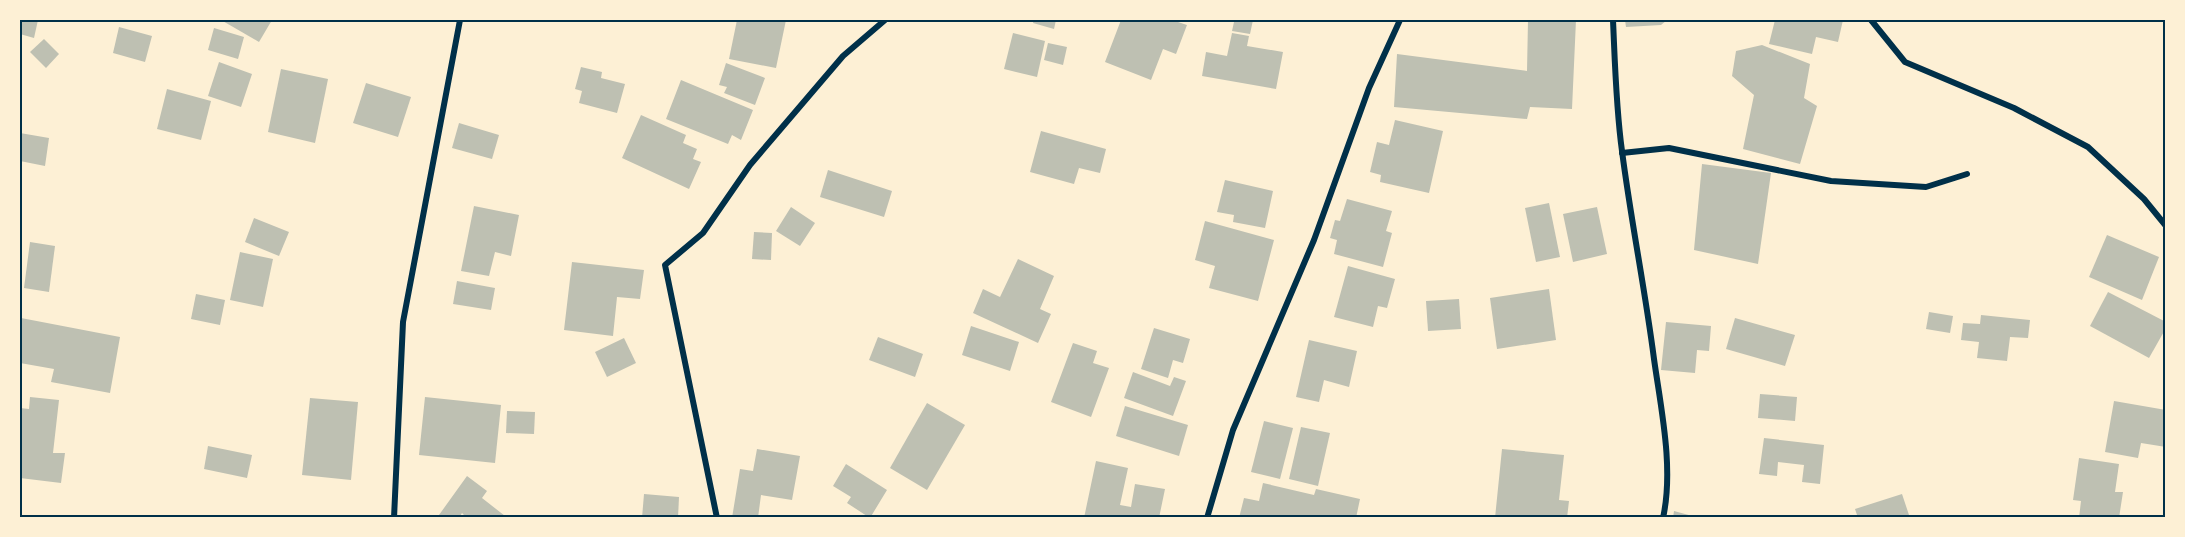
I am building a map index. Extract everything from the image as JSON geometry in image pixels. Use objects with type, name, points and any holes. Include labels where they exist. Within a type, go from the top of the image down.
[{"type":"street","points":[[394,518],[403,322],[459,20]]},
{"type":"street","points":[[717,518],[664,265],[703,234],[750,165],[843,56],[885,20]]},
{"type":"street","points":[[1207,518],[1233,430],[1314,240],[1369,88],[1400,20]]},
{"type":"street","points":[[1612,20],[1622,153],[1648,315],[1666,450],[1666,505],[1663,518]]},
{"type":"street","points":[[1871,20],[1905,62],[2014,108],[2088,147],[2144,200],[2166,225]]},
{"type":"street","points":[[1622,153],[1669,148],[1831,181],[1926,187],[1967,174]]},
{"type":"building","points":[[20,20],[38,20],[34,38],[20,34]]},
{"type":"building","points":[[221,20],[272,20],[259,42]]},
{"type":"building","points":[[737,20],[786,20],[776,68],[729,59]]},
{"type":"building","points":[[1034,20],[1056,20],[1054,29],[1033,23]]},
{"type":"building","points":[[1121,20],[1172,20],[1187,25],[1176,54],[1163,49],[1151,80],[1105,62]]},
{"type":"building","points":[[1227,20],[1253,20],[1250,34],[1232,31],[1234,22]]},
{"type":"building","points":[[1528,20],[1576,20],[1572,109],[1530,107],[1527,119],[1394,107],[1397,54],[1527,71]]},
{"type":"building","points":[[1625,20],[1667,20],[1661,25],[1626,27]]},
{"type":"building","points":[[1775,20],[1843,20],[1838,42],[1816,37],[1812,54],[1769,44]]},
{"type":"building","points":[[119,27],[152,36],[145,62],[113,53]]},
{"type":"building","points":[[214,28],[244,37],[238,59],[208,50]]},
{"type":"building","points":[[1013,33],[1045,41],[1037,77],[1004,69]]},
{"type":"building","points":[[1232,33],[1249,36],[1247,46],[1283,52],[1276,89],[1202,76],[1206,52],[1227,56]]},
{"type":"building","points":[[44,39],[59,54],[46,68],[30,52]]},
{"type":"building","points":[[1048,43],[1067,47],[1063,65],[1044,60]]},
{"type":"building","points":[[1762,45],[1810,64],[1804,98],[1817,106],[1800,164],[1743,149],[1754,95],[1732,76],[1736,51]]},
{"type":"building","points":[[219,62],[252,74],[241,107],[208,96]]},
{"type":"building","points":[[726,63],[765,78],[755,105],[724,93],[727,87],[719,85]]},
{"type":"building","points":[[581,67],[602,72],[601,78],[625,84],[617,113],[579,103],[582,91],[575,89]]},
{"type":"building","points":[[281,69],[328,79],[315,143],[268,132]]},
{"type":"building","points":[[681,80],[753,110],[741,140],[732,135],[728,144],[666,119]]},
{"type":"building","points":[[366,83],[411,97],[398,137],[353,123]]},
{"type":"building","points":[[167,89],[211,101],[201,140],[157,129]]},
{"type":"building","points":[[641,115],[686,135],[683,143],[697,149],[693,159],[701,162],[689,189],[622,158]]},
{"type":"building","points":[[1395,120],[1443,131],[1429,193],[1380,182],[1381,175],[1370,172],[1377,142],[1389,145]]},
{"type":"building","points":[[459,123],[499,135],[492,159],[452,148]]},
{"type":"building","points":[[1041,131],[1106,149],[1100,173],[1079,168],[1074,184],[1030,172]]},
{"type":"building","points":[[20,133],[49,138],[45,166],[20,161]]},
{"type":"building","points":[[1702,164],[1771,173],[1758,264],[1694,250]]},
{"type":"building","points":[[828,170],[892,191],[884,217],[820,197]]},
{"type":"building","points":[[1225,180],[1273,191],[1265,228],[1233,222],[1234,215],[1217,212]]},
{"type":"building","points":[[1347,199],[1392,211],[1386,231],[1392,233],[1383,267],[1334,254],[1337,240],[1330,238],[1335,220],[1340,221]]},
{"type":"building","points":[[1549,203],[1560,257],[1536,262],[1525,208]]},
{"type":"building","points":[[474,206],[519,215],[511,256],[495,252],[489,276],[461,271]]},
{"type":"building","points":[[791,207],[815,223],[800,246],[776,231]]},
{"type":"building","points":[[1597,207],[1607,254],[1573,262],[1563,214]]},
{"type":"building","points":[[254,218],[289,232],[279,256],[245,242]]},
{"type":"building","points":[[1205,221],[1274,240],[1258,301],[1209,288],[1215,266],[1195,260]]},
{"type":"building","points":[[754,232],[772,233],[771,260],[752,259]]},
{"type":"building","points":[[2107,235],[2159,257],[2142,300],[2089,277]]},
{"type":"building","points":[[30,242],[55,246],[49,292],[24,288]]},
{"type":"building","points":[[240,252],[273,259],[263,307],[230,300]]},
{"type":"building","points":[[1018,259],[1054,276],[1040,309],[1051,314],[1038,343],[973,313],[983,289],[1000,297]]},
{"type":"building","points":[[572,262],[644,270],[640,299],[617,297],[613,336],[564,330]]},
{"type":"building","points":[[1348,266],[1395,279],[1387,308],[1378,306],[1373,327],[1334,317]]},
{"type":"building","points":[[457,281],[495,288],[491,310],[453,304]]},
{"type":"building","points":[[1549,289],[1556,340],[1497,349],[1490,298]]},
{"type":"building","points":[[2108,292],[2166,322],[2166,328],[2149,358],[2090,326]]},
{"type":"building","points":[[196,294],[225,300],[220,325],[191,319]]},
{"type":"building","points":[[1459,299],[1461,329],[1428,331],[1426,301]]},
{"type":"building","points":[[1929,312],[1953,316],[1950,333],[1926,329]]},
{"type":"building","points":[[1981,315],[2030,320],[2028,338],[2010,337],[2007,361],[1977,358],[1979,342],[1961,340],[1963,323],[1980,324]]},
{"type":"building","points":[[21,318],[120,337],[110,393],[51,382],[54,369],[20,363]]},
{"type":"building","points":[[1735,318],[1795,335],[1785,366],[1726,349]]},
{"type":"building","points":[[1666,322],[1711,326],[1709,351],[1697,350],[1695,373],[1661,370]]},
{"type":"building","points":[[971,326],[1019,342],[1010,371],[962,355]]},
{"type":"building","points":[[1154,328],[1190,339],[1183,363],[1173,360],[1168,378],[1141,369]]},
{"type":"building","points":[[878,337],[923,354],[915,377],[869,360]]},
{"type":"building","points":[[624,338],[636,363],[607,377],[595,352]]},
{"type":"building","points":[[1309,340],[1357,351],[1349,387],[1324,380],[1319,402],[1296,397]]},
{"type":"building","points":[[1073,343],[1097,351],[1093,363],[1109,368],[1091,417],[1051,402]]},
{"type":"building","points":[[1133,372],[1170,386],[1174,377],[1186,381],[1173,416],[1124,398]]},
{"type":"building","points":[[1760,394],[1797,397],[1795,421],[1758,418]]},
{"type":"building","points":[[30,397],[59,400],[53,453],[65,453],[61,483],[20,478],[20,408],[29,409]]},
{"type":"building","points":[[425,397],[501,405],[495,463],[419,455]]},
{"type":"building","points":[[310,398],[358,402],[351,480],[302,475]]},
{"type":"building","points":[[2114,401],[2166,410],[2166,447],[2141,443],[2138,458],[2105,452]]},
{"type":"building","points":[[927,403],[965,425],[927,490],[890,468]]},
{"type":"building","points":[[1125,406],[1188,425],[1179,456],[1116,436]]},
{"type":"building","points":[[507,411],[535,412],[534,434],[506,433]]},
{"type":"building","points":[[1264,421],[1293,428],[1280,479],[1251,472]]},
{"type":"building","points":[[1301,427],[1330,433],[1318,486],[1289,479]]},
{"type":"building","points":[[1764,438],[1824,445],[1820,484],[1802,482],[1804,465],[1778,462],[1777,476],[1759,474]]},
{"type":"building","points":[[208,446],[252,455],[247,478],[204,469]]},
{"type":"building","points":[[757,449],[800,456],[792,500],[761,495],[758,518],[732,518],[740,469],[753,471]]},
{"type":"building","points":[[1502,449],[1564,455],[1559,500],[1569,501],[1567,518],[1495,518]]},
{"type":"building","points":[[2079,458],[2119,464],[2115,492],[2123,492],[2119,518],[2079,518],[2081,501],[2073,500]]},
{"type":"building","points":[[1096,461],[1128,468],[1120,505],[1131,507],[1135,484],[1165,489],[1159,518],[1084,518]]},
{"type":"building","points":[[846,464],[887,490],[870,518],[847,503],[851,497],[833,486]]},
{"type":"building","points":[[467,476],[487,491],[482,498],[505,516],[503,518],[467,518],[462,513],[459,518],[443,518],[439,515]]},
{"type":"building","points":[[1263,483],[1314,495],[1316,489],[1360,499],[1356,518],[1239,518],[1244,498],[1259,501]]},
{"type":"building","points":[[644,494],[679,497],[678,518],[642,518]]},
{"type":"building","points":[[1902,494],[1910,518],[1858,518],[1855,509]]},
{"type":"building","points":[[1674,511],[1696,517],[1696,518],[1673,518]]}]
